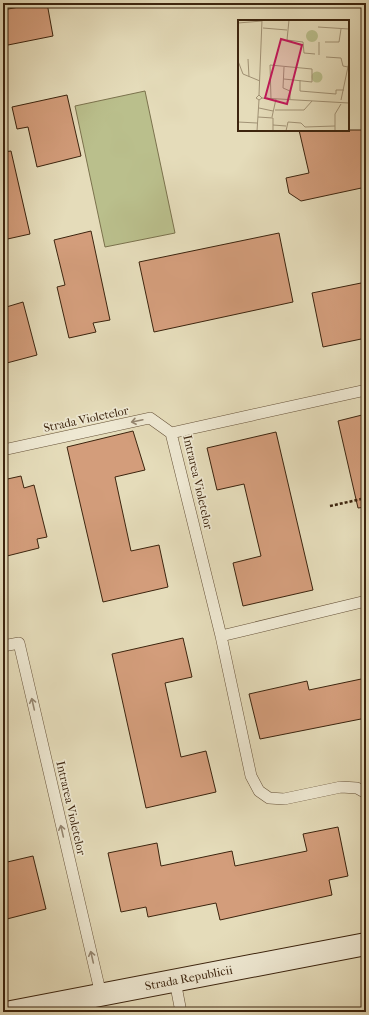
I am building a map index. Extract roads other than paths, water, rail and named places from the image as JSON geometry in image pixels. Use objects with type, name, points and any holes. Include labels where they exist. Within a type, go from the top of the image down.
[{"type":"main road","name":"Strada Republicii","points":[[11,1012],[366,944]]},
{"type":"lane","name":"Intrarea Violetelor","points":[[366,390],[172,433],[221,636],[251,776],[259,791],[269,798],[284,799],[340,787],[357,788],[366,793]]},
{"type":"lane","name":"Strada Violetelor","points":[[3,450],[150,418],[172,433]]},
{"type":"lane","points":[[221,636],[366,601]]},
{"type":"lane","name":"Intrarea Violetelor","points":[[3,646],[19,643],[101,995]]},
{"type":"lane","points":[[175,981],[181,1012]]}]
